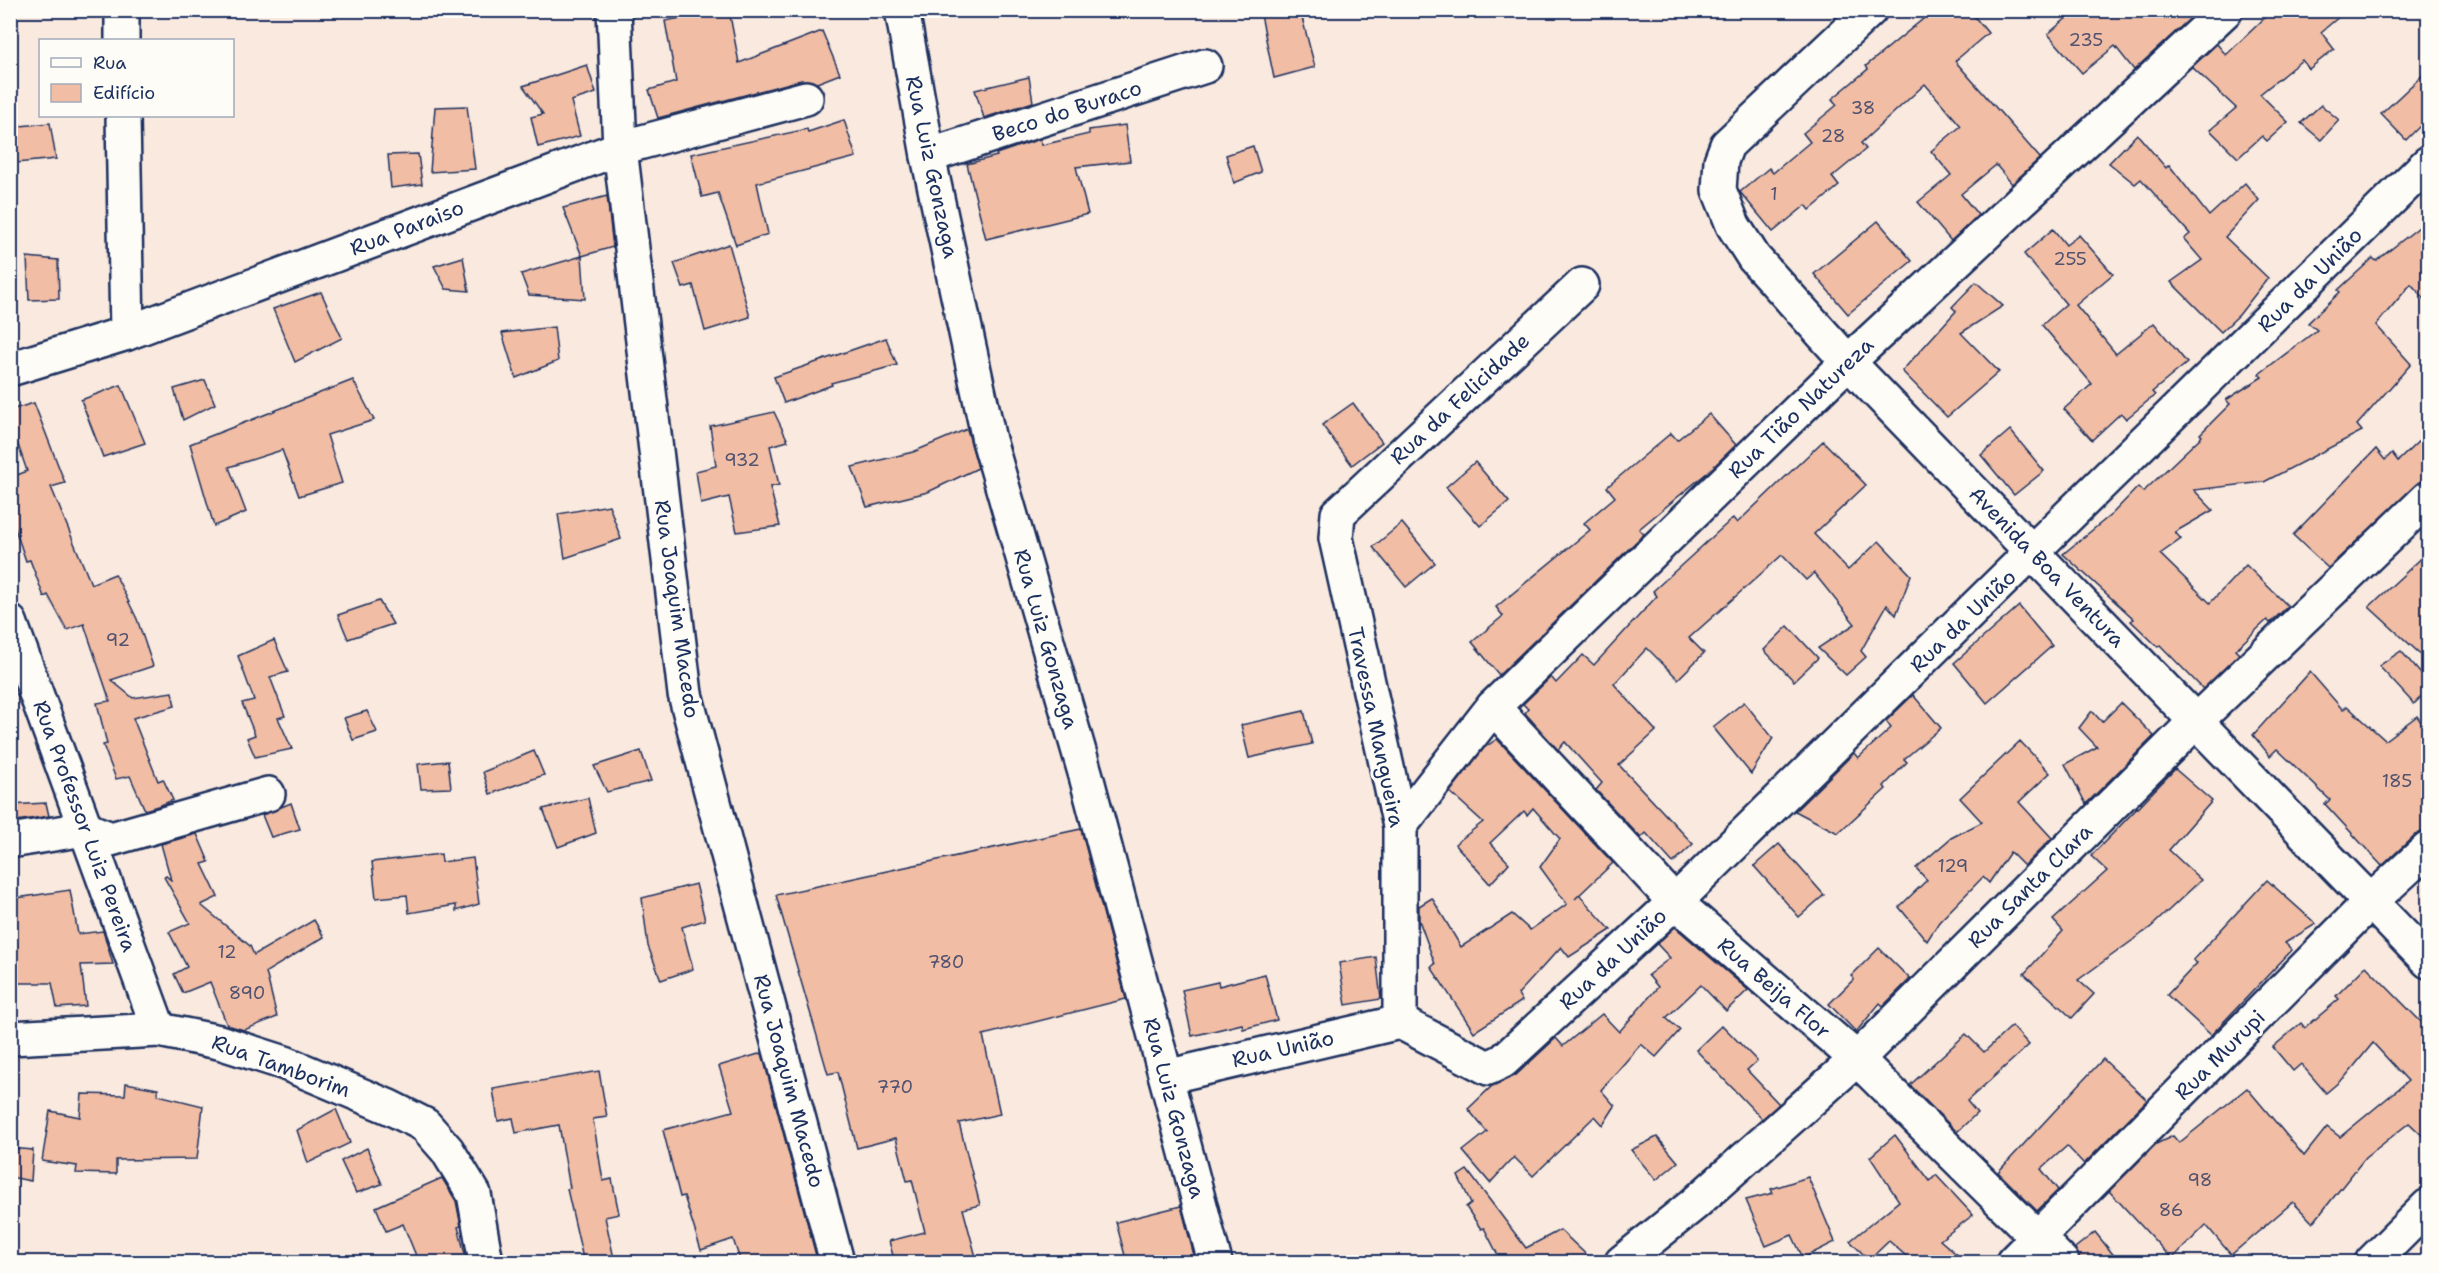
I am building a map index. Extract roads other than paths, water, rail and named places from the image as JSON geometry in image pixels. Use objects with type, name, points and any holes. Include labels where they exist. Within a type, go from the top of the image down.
[{"type":"street","points":[[122,10],[122,39]]},
{"type":"street","name":"Rua Joaquim Macedo","points":[[614,10],[621,148],[685,694],[837,1263]]},
{"type":"street","name":"Rua Luiz Gonzaga","points":[[902,10],[928,156],[989,440],[1086,776],[1215,1263]]},
{"type":"street","name":"Avenida Boa Ventura","points":[[1870,10],[1727,145],[1720,161],[1719,190],[1733,225],[1754,258],[1848,362],[2428,961]]},
{"type":"street","name":"Rua Tião Natureza","points":[[1400,826],[1493,706],[1848,362],[2226,10]]},
{"type":"street","name":"Beco do Buraco","points":[[928,156],[1205,66]]},
{"type":"street","name":"Rua Paraiso","points":[[10,369],[127,333],[621,148],[806,99]]},
{"type":"street","points":[[123,117],[127,333]]},
{"type":"street","name":"Rua da União","points":[[1400,1022],[1488,1068],[1503,1061],[1675,902],[2033,554],[2428,163]]},
{"type":"street","name":"Rua da Felicidade","points":[[1338,514],[1582,285]]},
{"type":"street","name":"Rua Santa Clara","points":[[1622,1263],[1693,1205],[1857,1059],[2196,721],[2428,498]]},
{"type":"street","name":"Travessa Mangueira","points":[[1338,514],[1336,538],[1400,826],[1400,1022]]},
{"type":"street","name":"Rua Professor Luiz Pereira","points":[[10,622],[159,1030]]},
{"type":"street","name":"Rua Beija Flor","points":[[1493,706],[1675,902],[1857,1059],[2062,1263]]},
{"type":"street","points":[[10,841],[85,829],[111,839],[268,794]]},
{"type":"street","name":"Rua Murupi","points":[[2013,1263],[2370,902],[2428,849]]},
{"type":"street","name":"Rua União","points":[[1166,1077],[1400,1022]]},
{"type":"street","name":"Rua Tamborim","points":[[10,1038],[159,1030],[219,1042],[285,1063],[389,1107],[425,1125],[447,1150],[474,1194],[486,1263]]},
{"type":"street","points":[[2372,1263],[2428,1206]]}]
